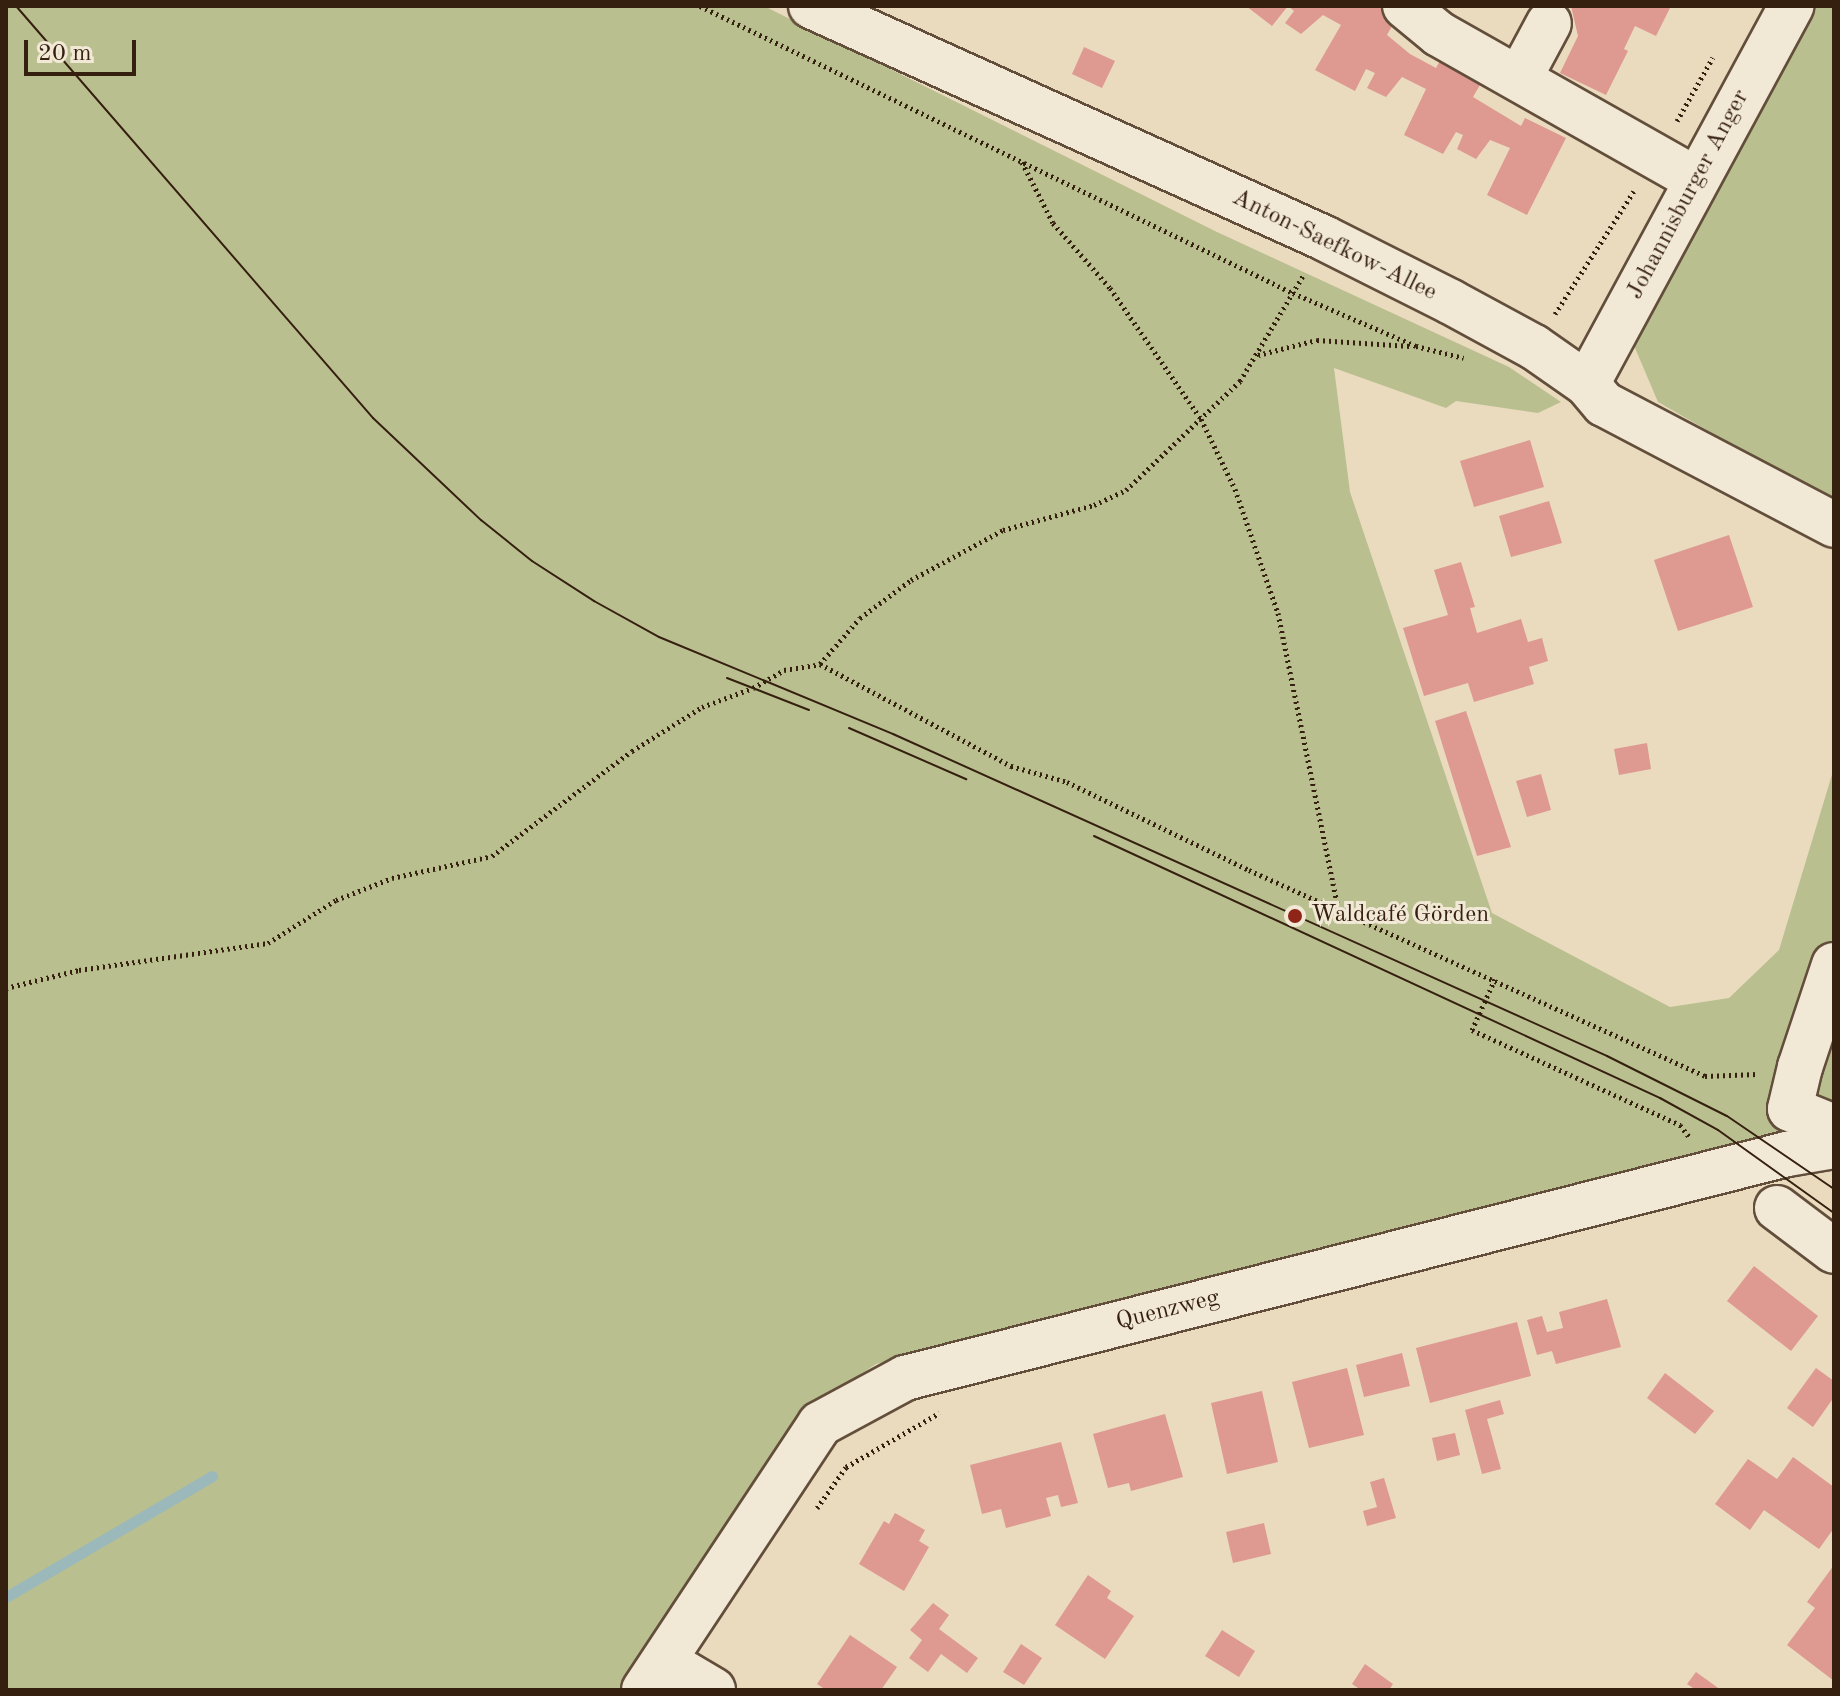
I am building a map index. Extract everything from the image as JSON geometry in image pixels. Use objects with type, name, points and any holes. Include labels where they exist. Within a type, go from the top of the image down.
[{"type":"street","name":"Anton-Saefkow-Allee","points":[[811,6],[1324,238],[1534,347],[1587,384],[1604,404],[1834,525]]},
{"type":"street","points":[[1405,6],[1439,34],[1520,77],[1697,180]]},
{"type":"street","name":"Johannisburger Anger","points":[[1587,384],[1791,6]]},
{"type":"street","points":[[1520,77],[1549,23]]},
{"type":"street","points":[[1834,965],[1800,1067],[1790,1109],[1834,1127]]},
{"type":"street","name":"Quenzweg","points":[[654,1675],[820,1424],[905,1378],[1787,1154],[1834,1146]]},
{"type":"street","points":[[1777,1208],[1834,1251]]},
{"type":"street","points":[[654,1675],[713,1690]]},
{"type":"path","points":[[700,6],[1293,293],[1416,346],[1479,361]]},
{"type":"path","points":[[1020,159],[1053,223],[1110,288],[1201,419],[1235,489],[1278,613],[1338,910]]},
{"type":"path","points":[[820,664],[860,618],[911,580],[1003,530],[1094,505],[1126,490],[1240,381],[1324,238]]},
{"type":"path","points":[[1257,356],[1317,340],[1416,346]]},
{"type":"path","points":[[6,988],[79,970],[268,943],[350,894],[392,878],[492,856],[632,751],[702,707],[753,688],[784,670],[820,664],[1011,766],[1067,782],[1338,910],[1705,1076],[1757,1074],[1776,1060],[1800,1067]]},
{"type":"path","points":[[1495,979],[1472,1030],[1680,1125],[1698,1149]]},
{"type":"path","points":[[811,1517],[846,1467],[940,1413]]},
{"type":"green space","points":[[6,6],[764,6],[1217,232],[1509,367],[1561,402],[1538,413],[1456,401],[1446,408],[1334,368],[1350,492],[1492,913],[1670,1007],[1729,998],[1779,950],[1834,768],[1834,1116],[1725,1152],[876,1364],[808,1409],[626,1690],[6,1690]]},
{"type":"green space","points":[[1817,6],[1834,6],[1834,497],[1780,472],[1658,402],[1632,341]]},
{"type":"building","points":[[1246,6],[1288,6],[1272,26]]},
{"type":"building","points":[[1288,6],[1377,6],[1397,17],[1387,35],[1410,54],[1436,68],[1442,57],[1484,78],[1473,97],[1521,126],[1525,118],[1566,138],[1527,215],[1487,195],[1510,148],[1490,140],[1476,159],[1457,149],[1463,135],[1456,132],[1443,154],[1404,135],[1426,89],[1402,77],[1386,97],[1367,88],[1375,73],[1366,69],[1355,91],[1315,70],[1341,25],[1323,15],[1301,34],[1285,23],[1294,11]]},
{"type":"building","points":[[1571,6],[1671,6],[1656,36],[1635,26],[1624,49],[1628,51],[1606,95],[1560,73],[1578,36]]},
{"type":"building","points":[[1084,47],[1115,61],[1102,88],[1072,74]]},
{"type":"building","points":[[1530,440],[1544,487],[1474,507],[1460,461]]},
{"type":"building","points":[[1549,501],[1562,543],[1511,557],[1499,516]]},
{"type":"building","points":[[1729,535],[1753,607],[1678,631],[1654,560]]},
{"type":"building","points":[[1461,562],[1475,607],[1470,608],[1477,633],[1521,619],[1528,642],[1542,638],[1548,661],[1529,667],[1534,684],[1474,702],[1468,683],[1424,696],[1403,628],[1448,615],[1434,570]]},
{"type":"building","points":[[1466,711],[1511,847],[1477,856],[1435,721]]},
{"type":"building","points":[[1647,743],[1651,769],[1619,775],[1614,749]]},
{"type":"building","points":[[1541,774],[1551,810],[1527,817],[1516,781]]},
{"type":"building","points":[[1754,1266],[1818,1316],[1791,1351],[1727,1301]]},
{"type":"building","points":[[1607,1299],[1621,1347],[1556,1364],[1552,1351],[1537,1355],[1527,1320],[1542,1316],[1547,1332],[1563,1328],[1559,1312]]},
{"type":"building","points":[[1517,1322],[1531,1376],[1430,1403],[1416,1348]]},
{"type":"building","points":[[1402,1353],[1410,1386],[1364,1397],[1356,1365]]},
{"type":"building","points":[[1347,1368],[1364,1435],[1309,1448],[1292,1382]]},
{"type":"building","points":[[1816,1368],[1834,1381],[1834,1397],[1813,1427],[1787,1408]]},
{"type":"building","points":[[1665,1373],[1714,1411],[1695,1434],[1647,1398]]},
{"type":"building","points":[[1262,1391],[1278,1462],[1227,1474],[1211,1403]]},
{"type":"building","points":[[1500,1400],[1504,1414],[1487,1419],[1501,1469],[1482,1474],[1465,1410]]},
{"type":"building","points":[[1165,1414],[1183,1477],[1131,1491],[1129,1483],[1108,1488],[1093,1434]]},
{"type":"building","points":[[1455,1433],[1460,1455],[1437,1461],[1432,1438]]},
{"type":"building","points":[[1061,1442],[1078,1503],[1061,1507],[1058,1495],[1046,1498],[1051,1516],[1006,1528],[1001,1509],[982,1514],[970,1465]]},
{"type":"building","points":[[1793,1457],[1834,1487],[1834,1528],[1819,1549],[1764,1510],[1750,1530],[1715,1504],[1748,1459],[1777,1479]]},
{"type":"building","points":[[1384,1478],[1396,1518],[1367,1526],[1363,1511],[1377,1507],[1370,1482]]},
{"type":"building","points":[[895,1513],[925,1530],[919,1541],[929,1547],[904,1591],[859,1564],[884,1521],[889,1524]]},
{"type":"building","points":[[1264,1523],[1271,1554],[1233,1563],[1226,1532]]},
{"type":"building","points":[[1834,1565],[1834,1681],[1787,1645],[1815,1608],[1807,1602]]},
{"type":"building","points":[[1088,1575],[1111,1591],[1107,1598],[1134,1616],[1105,1659],[1055,1625]]},
{"type":"building","points":[[933,1603],[949,1615],[939,1629],[978,1658],[967,1673],[941,1654],[928,1672],[909,1658],[922,1640],[910,1630]]},
{"type":"building","points":[[1222,1630],[1255,1651],[1239,1677],[1205,1656]]},
{"type":"building","points":[[850,1635],[897,1667],[881,1690],[826,1690],[817,1684]]},
{"type":"building","points":[[1021,1644],[1042,1658],[1024,1685],[1003,1672]]},
{"type":"building","points":[[1365,1664],[1393,1684],[1389,1690],[1361,1690],[1352,1684]]},
{"type":"building","points":[[1696,1672],[1721,1690],[1696,1690],[1687,1684]]},
{"type":"waterway","points":[[6,1597],[212,1476]]},
{"type":"tram line","points":[[16,6],[373,418],[481,520],[532,561],[594,601],[659,637],[893,734],[1607,1056],[1727,1116],[1834,1189]]},
{"type":"tram line","points":[[727,678],[809,710]]},
{"type":"tram line","points":[[849,728],[966,779]]},
{"type":"tram line","points":[[1094,836],[1660,1098],[1718,1130],[1834,1213]]},
{"type":"place","name":"Waldcafé Görden","points":[[1295,916]]}]
